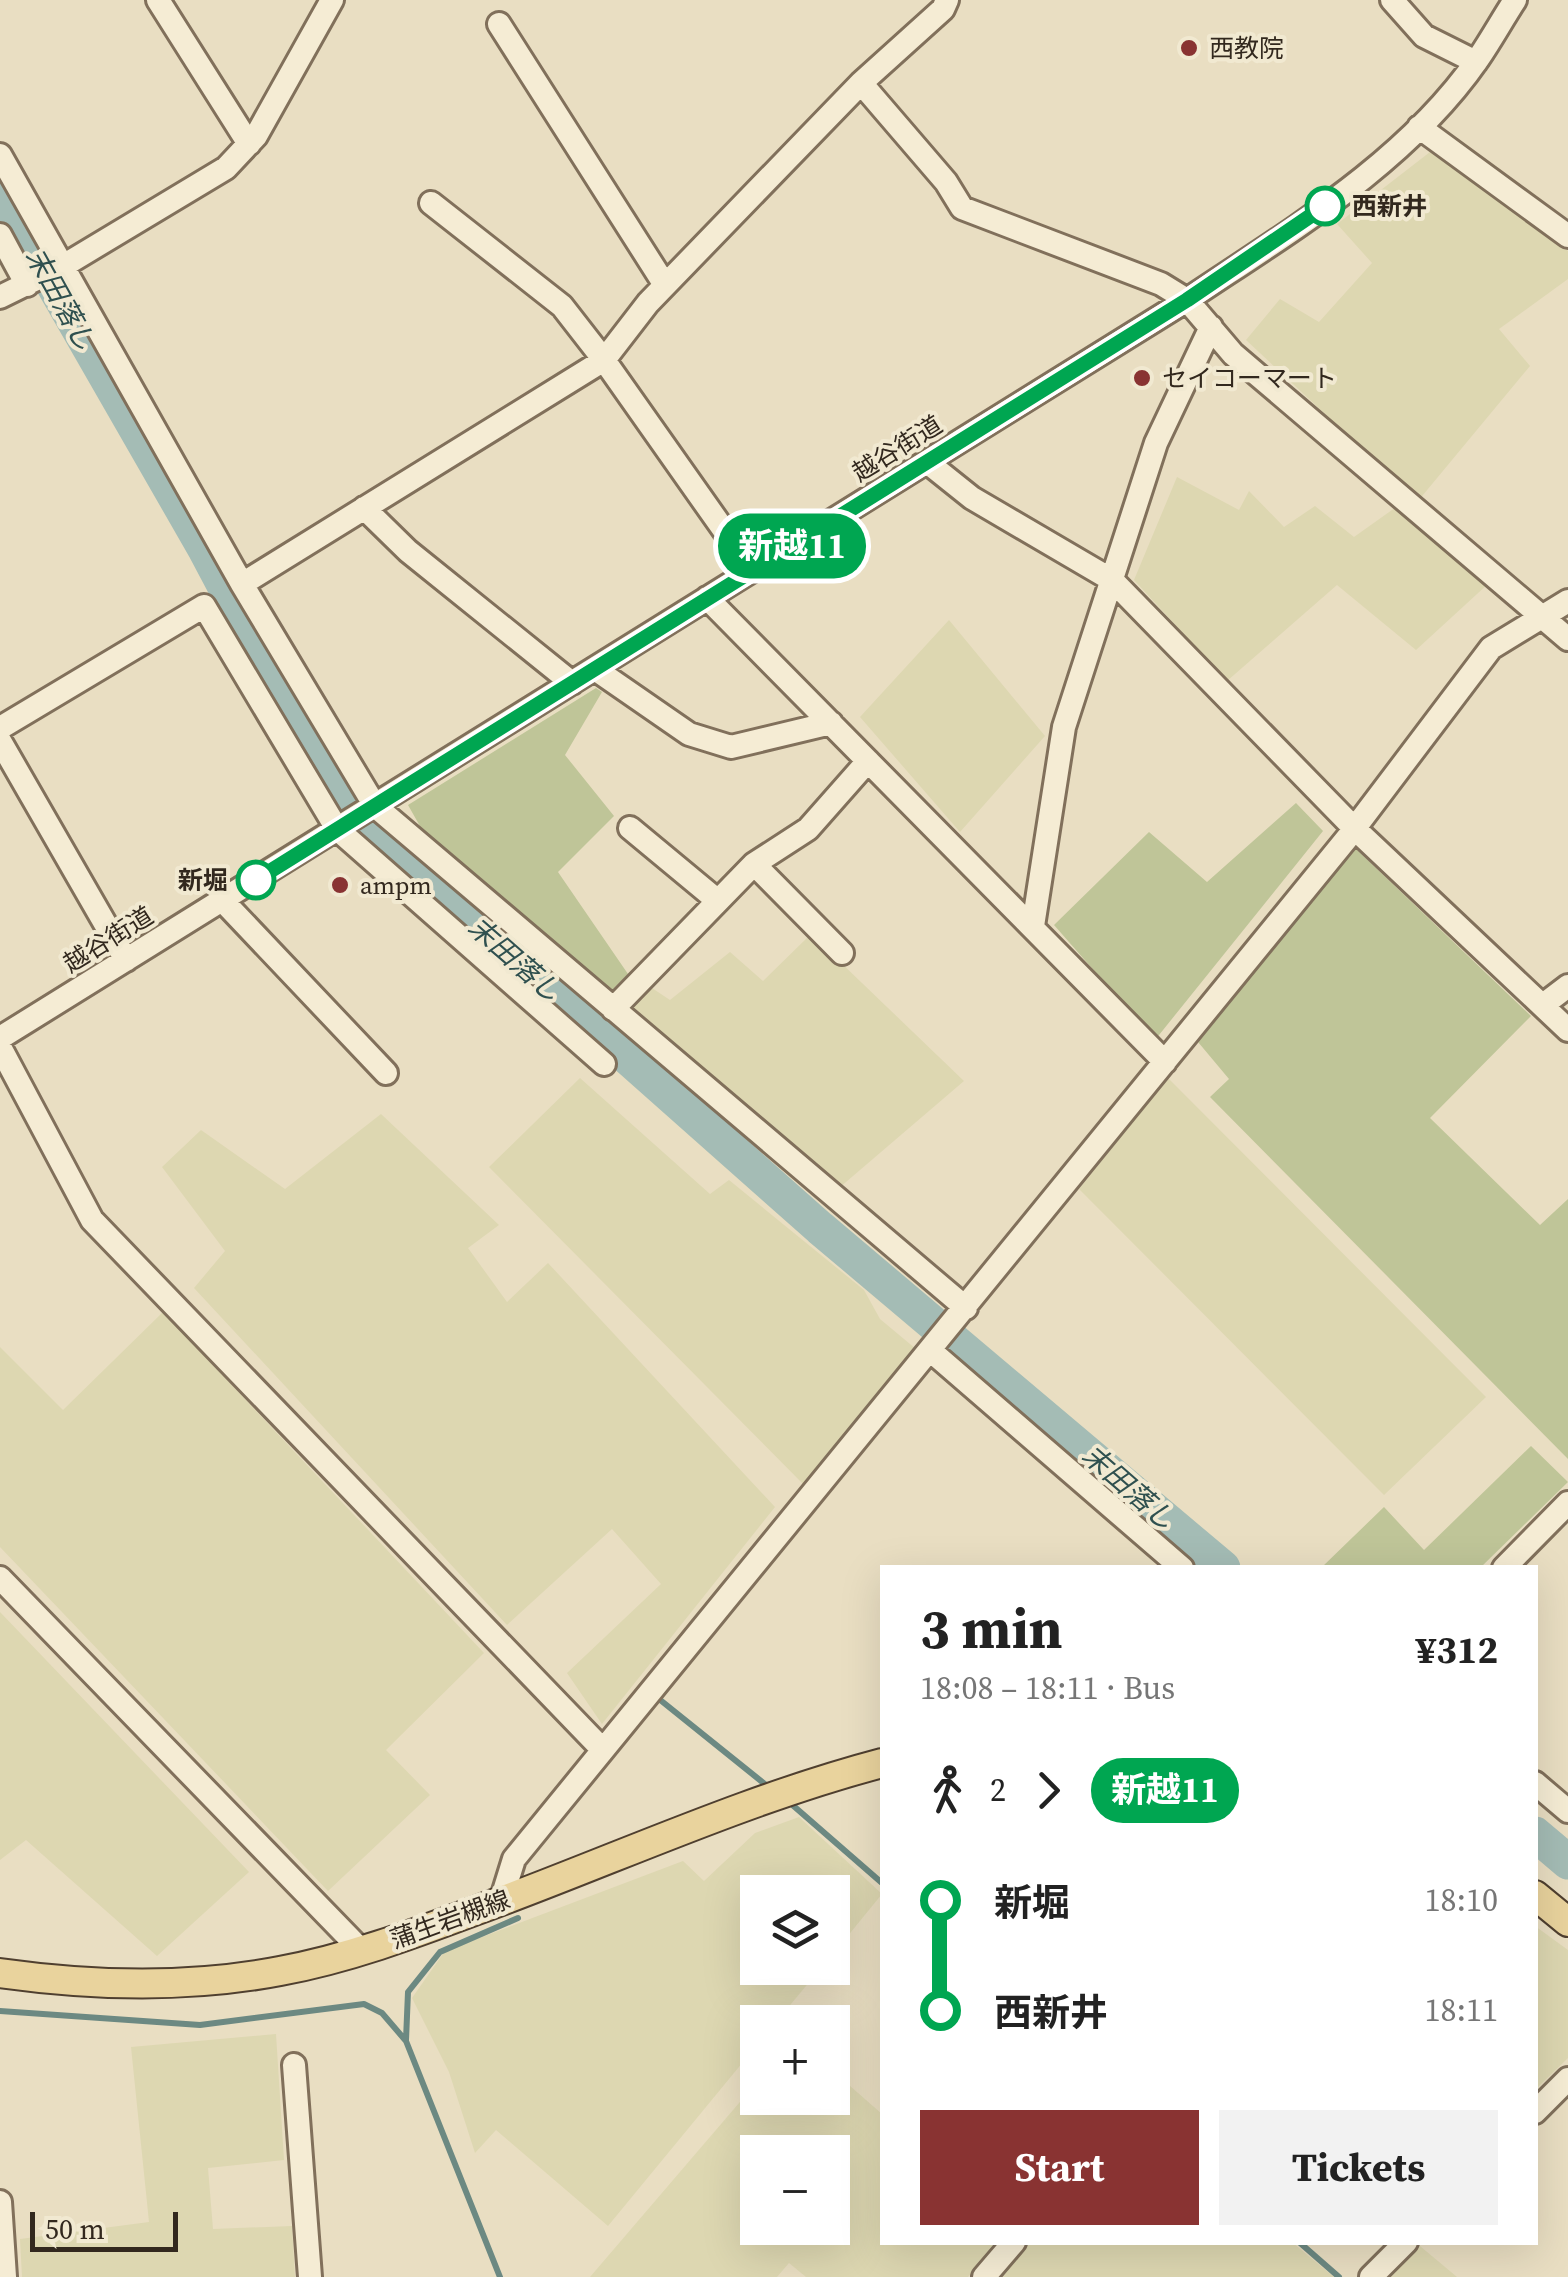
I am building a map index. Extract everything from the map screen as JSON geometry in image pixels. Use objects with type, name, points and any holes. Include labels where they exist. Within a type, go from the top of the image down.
[{"type":"main road","name":"蒲生岩槻線","points":[[0,1973],[96,1984],[184,1983],[280,1971],[362,1950],[789,1792],[880,1764]]},
{"type":"main road","points":[[1538,1897],[1568,1922]]},
{"type":"street","points":[[158,0],[249,144]]},
{"type":"street","points":[[0,298],[63,266],[226,168],[249,144],[332,0]]},
{"type":"street","points":[[242,584],[604,360],[666,285],[861,83],[943,9],[947,0]]},
{"type":"street","points":[[1392,0],[1424,36],[1476,62]]},
{"type":"street","name":"越谷街道","points":[[0,1038],[1187,300],[1308,220],[1419,127],[1476,62],[1514,0]]},
{"type":"street","points":[[499,24],[666,285]]},
{"type":"street","points":[[861,83],[946,182],[962,208],[1161,284],[1187,300],[1233,354],[1568,639]]},
{"type":"street","points":[[1419,127],[1568,236]]},
{"type":"street","points":[[0,156],[242,584],[374,806],[966,1308]]},
{"type":"street","points":[[430,202],[562,306],[752,570]]},
{"type":"street","points":[[0,235],[27,285]]},
{"type":"street","points":[[1033,926],[1064,727],[1156,443],[1212,327]]},
{"type":"street","points":[[927,462],[972,498],[1112,580],[1354,828],[1568,1030]]},
{"type":"street","points":[[364,508],[408,552],[572,683]]},
{"type":"street","points":[[707,598],[1165,1062]]},
{"type":"street","points":[[501,1900],[514,1859],[1354,828],[1491,648],[1568,600]]},
{"type":"street","points":[[0,728],[204,606],[337,829],[604,1064]]},
{"type":"street","points":[[595,668],[688,734],[731,747],[831,723]]},
{"type":"street","points":[[0,742],[126,960]]},
{"type":"street","points":[[613,1009],[754,864],[808,829],[868,761]]},
{"type":"street","points":[[630,828],[718,901]]},
{"type":"street","points":[[754,864],[842,952]]},
{"type":"street","points":[[223,901],[386,1074]]},
{"type":"street","points":[[1544,1005],[1568,986]]},
{"type":"street","points":[[0,1047],[92,1220],[603,1750]]},
{"type":"street","points":[[931,1351],[1179,1565]]},
{"type":"street","points":[[1507,1565],[1568,1503]]},
{"type":"street","points":[[0,1578],[362,1950]]},
{"type":"street","points":[[1538,1786],[1568,1811]]},
{"type":"street","points":[[294,2065],[310,2277]]},
{"type":"street","points":[[1538,2109],[1568,2078]]},
{"type":"street","points":[[0,2202],[5,2277]]},
{"type":"street","points":[[984,2277],[1011,2245]]},
{"type":"street","points":[[1372,2277],[1403,2245]]},
{"type":"shaded area","points":[[1430,152],[1568,251],[1568,279],[1499,329],[1530,366],[1418,501],[1246,340],[1280,299],[1319,322],[1372,263],[1337,224]]},
{"type":"shaded area","points":[[1177,477],[1239,510],[1249,491],[1284,527],[1315,506],[1354,537],[1399,505],[1489,583],[1416,650],[1337,585],[1227,681],[1134,580]]},
{"type":"shaded area","points":[[949,620],[1045,736],[960,832],[860,717]]},
{"type":"shaded area","points":[[811,934],[964,1081],[839,1188],[627,1007],[649,986],[670,1000],[730,952],[763,981]]},
{"type":"shaded area","points":[[580,1078],[710,1194],[729,1180],[864,1290],[880,1319],[916,1349],[804,1485],[489,1167]]},
{"type":"shaded area","points":[[1168,1078],[1486,1397],[1384,1495],[1079,1189]]},
{"type":"shaded area","points":[[381,1114],[499,1225],[468,1248],[507,1302],[548,1263],[775,1507],[602,1724],[567,1673],[661,1584],[612,1529],[507,1625],[194,1288],[225,1251],[162,1167],[201,1130],[285,1189]]},
{"type":"shaded area","points":[[163,1312],[484,1653],[386,1750],[430,1795],[328,1891],[0,1547],[0,1347],[63,1410]]},
{"type":"shaded area","points":[[0,1612],[249,1872],[157,1956],[26,1840],[0,1860]]},
{"type":"shaded area","points":[[799,1817],[880,1892],[880,1896],[850,1933],[850,1875],[740,1875],[740,1985],[807,1985],[790,2005],[740,2005],[740,2066],[608,2226],[496,2130],[475,2153],[449,2072],[412,1998],[445,1951],[683,1861],[704,1881],[755,1833]]},
{"type":"shaded area","points":[[1538,1928],[1568,1950],[1568,2058],[1538,2087]]},
{"type":"shaded area","points":[[276,2034],[284,2160],[208,2168],[213,2229],[292,2226],[295,2277],[22,2277],[20,2239],[149,2222],[131,2047]]},
{"type":"shaded area","points":[[850,2086],[880,2112],[880,2245],[996,2245],[968,2277],[806,2277],[789,2263],[777,2277],[590,2277],[740,2102],[740,2115],[850,2115]]},
{"type":"shaded area","points":[[1027,2245],[1295,2245],[1334,2277],[1000,2277]]},
{"type":"shaded area","points":[[1420,2246],[1457,2277],[1389,2277]]},
{"type":"green space","points":[[596,688],[602,692],[565,755],[614,816],[558,872],[628,974],[609,993],[413,834],[421,828],[408,805]]},
{"type":"green space","points":[[1296,803],[1323,831],[1155,1040],[1054,925],[1149,832],[1207,882]]},
{"type":"green space","points":[[1355,848],[1531,1016],[1430,1118],[1540,1225],[1568,1199],[1568,1459],[1210,1097],[1229,1079],[1198,1042]]},
{"type":"green space","points":[[1531,1446],[1568,1482],[1483,1565],[1324,1565],[1384,1507],[1424,1550]]},
{"type":"waterway","name":"末田落し","points":[[0,192],[345,801],[380,844],[820,1228],[1219,1565]]},
{"type":"waterway","points":[[659,1699],[771,1789]]},
{"type":"waterway","points":[[789,1802],[880,1881]]},
{"type":"waterway","name":"末田落し","points":[[1538,1837],[1568,1862]]},
{"type":"waterway","points":[[406,2040],[408,1992],[440,1952],[518,1918]]},
{"type":"waterway","points":[[0,2011],[200,2025],[364,2004],[382,2013],[406,2041],[500,2277]]},
{"type":"waterway","points":[[1302,2245],[1339,2277]]},
{"type":"bus line","name":"新越11","points":[[256,880],[1187,300],[1325,206]]},
{"type":"place","name":"西教院","points":[[1189,48]]},
{"type":"place","name":"西新井","points":[[1325,206]]},
{"type":"place","name":"セイコーマート","points":[[1142,378]]},
{"type":"place","name":"新堀","points":[[256,880]]},
{"type":"place","name":"ampm","points":[[340,885]]}]
